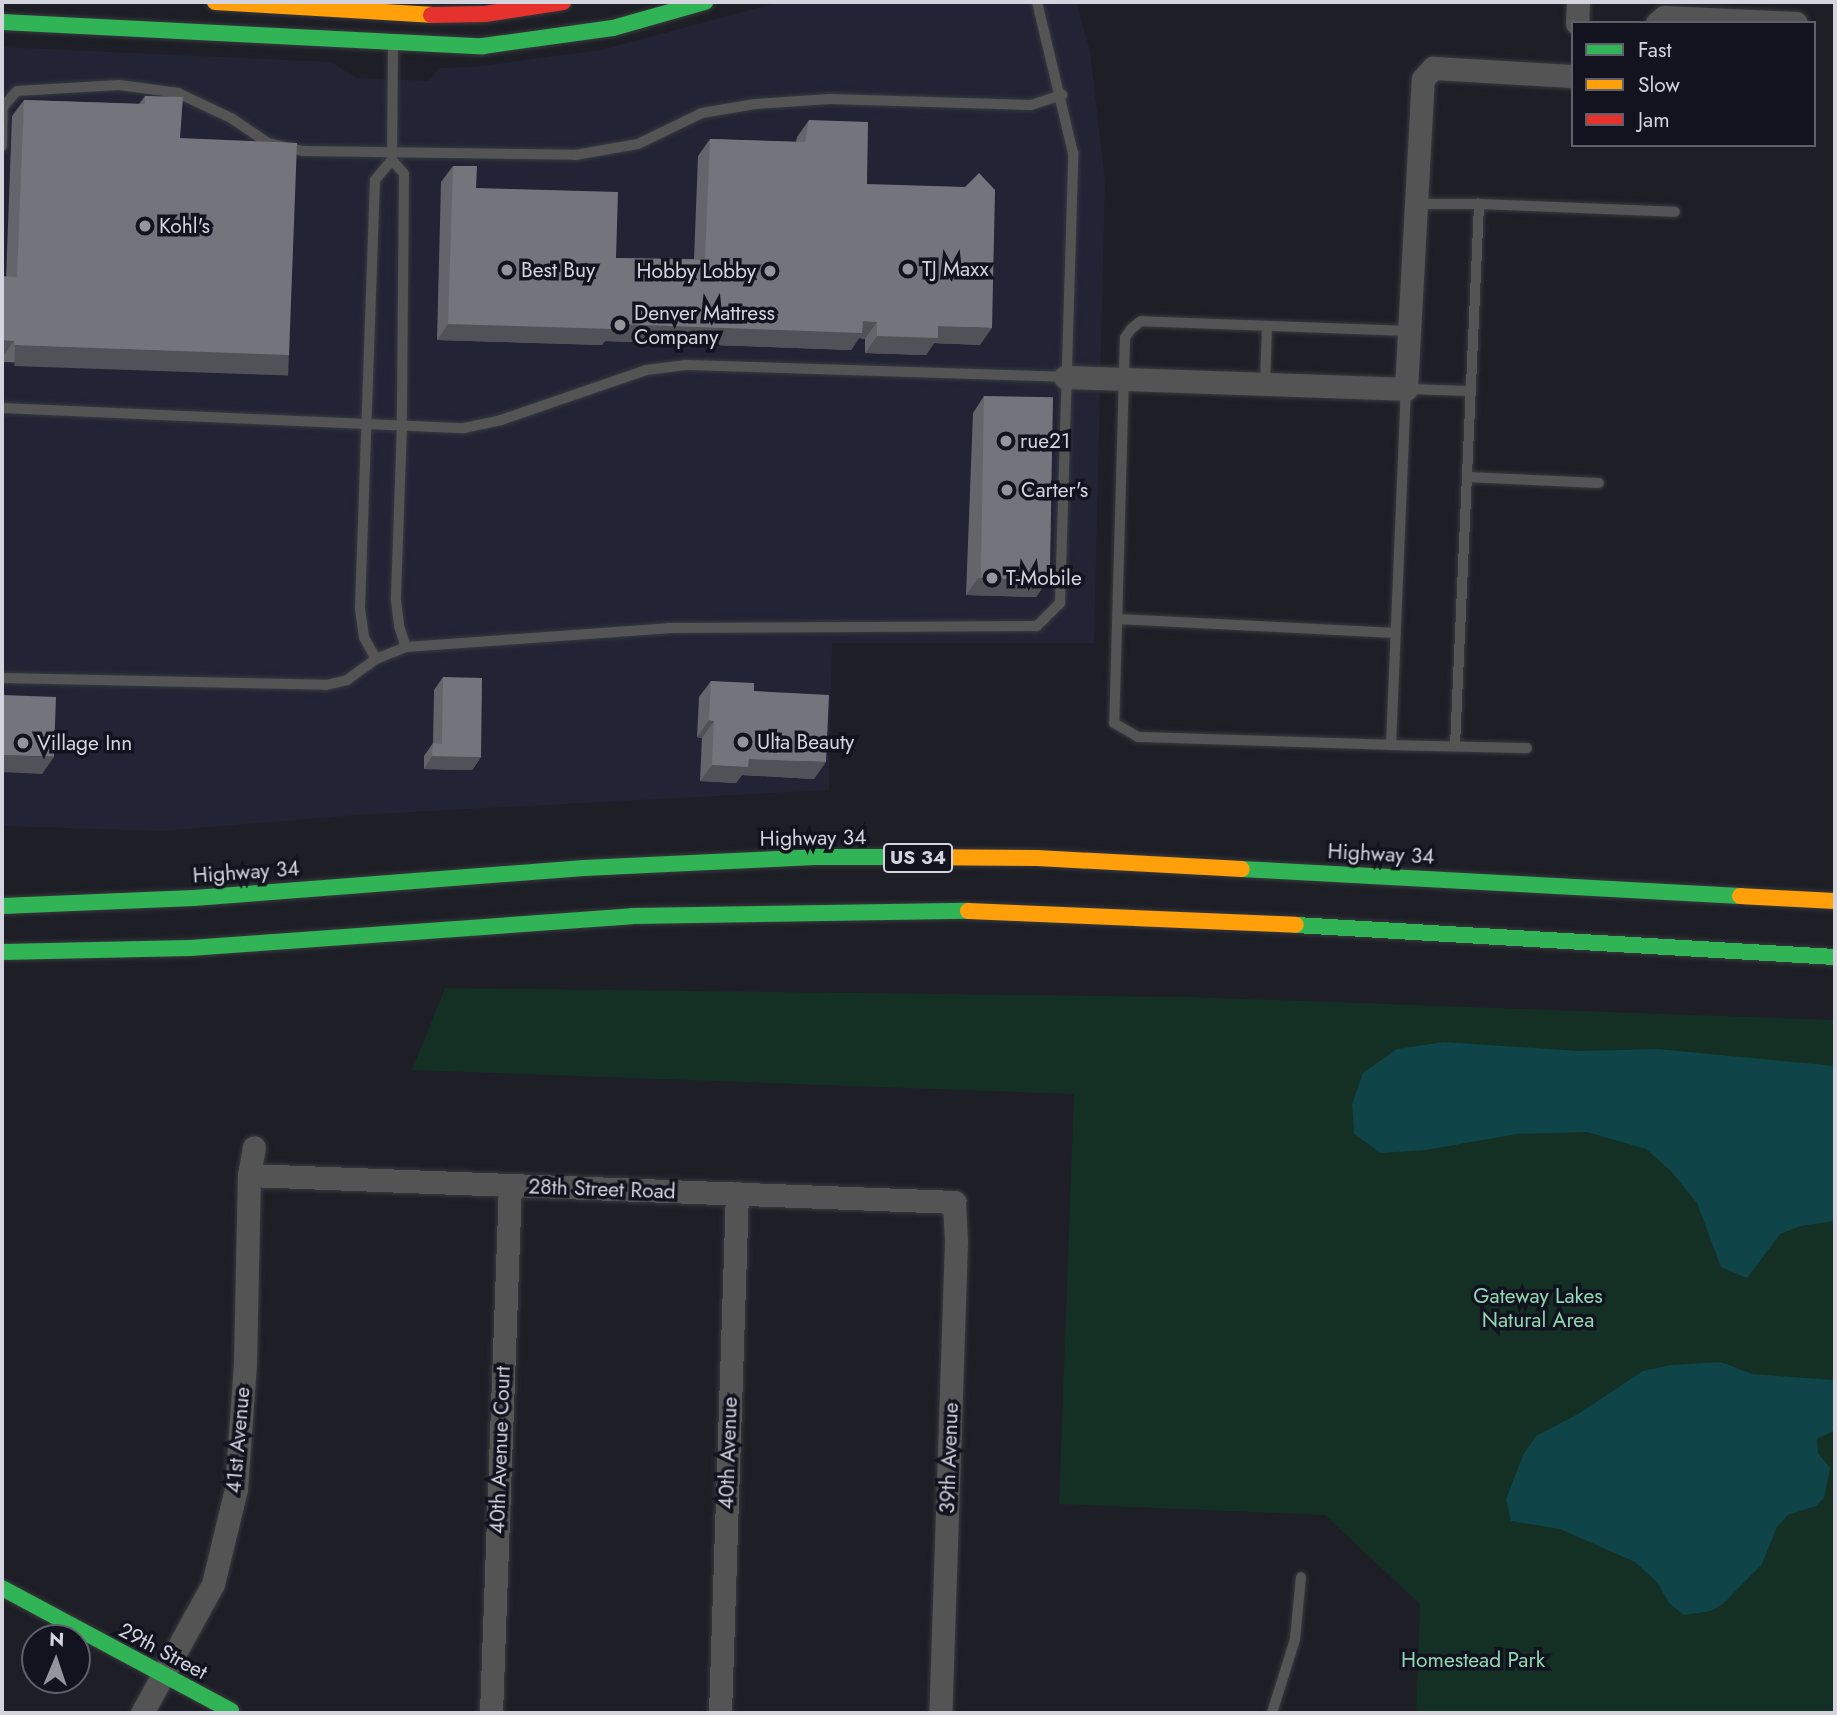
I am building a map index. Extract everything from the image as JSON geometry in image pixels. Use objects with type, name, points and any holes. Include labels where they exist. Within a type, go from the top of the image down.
[{"type":"main road","points":[[215,2],[394,23],[483,46],[613,28],[705,2]]},
{"type":"main road","points":[[2,22],[394,23],[485,14],[563,2]]},
{"type":"main road","name":"Highway 34","points":[[2,905],[420,887],[584,868],[815,857],[1037,858],[1835,901]]},
{"type":"main road","points":[[2,952],[190,948],[423,925],[632,916],[824,911],[999,911],[1189,919],[1835,957]]},
{"type":"main road","name":"29th Street","points":[[2,1588],[230,1711]]},
{"type":"street","points":[[1577,21],[1578,2]]},
{"type":"street","points":[[1659,21],[1664,17],[1752,21]]},
{"type":"street","points":[[1065,377],[1406,389],[1423,79],[1433,68],[1571,76]]},
{"type":"street","name":"41st Avenue","points":[[142,1713],[213,1584],[236,1489],[245,1364],[249,1175],[254,1147]]},
{"type":"street","name":"28th Street Road","points":[[249,1175],[954,1202]]},
{"type":"street","name":"40th Avenue Court","points":[[491,1713],[510,1186]]},
{"type":"street","name":"40th Avenue","points":[[720,1713],[737,1193]]},
{"type":"street","name":"39th Avenue","points":[[940,1713],[956,1242],[954,1202]]},
{"type":"lane","points":[[2,678],[326,685],[347,680],[376,659],[406,647],[668,628],[1037,626],[1060,603],[1073,153],[1062,95],[1037,2]]},
{"type":"lane","points":[[394,23],[392,155],[404,174],[402,424],[396,600],[399,626],[406,647]]},
{"type":"lane","points":[[2,146],[4,107],[17,91],[119,85],[178,93],[231,118],[268,143],[303,151],[392,155],[575,155],[638,144],[702,113],[755,104],[830,99],[1031,104],[1062,95]]},
{"type":"lane","points":[[376,659],[364,637],[360,608],[375,180],[392,155]]},
{"type":"lane","points":[[1418,204],[1675,212]]},
{"type":"lane","points":[[1455,746],[1479,204]]},
{"type":"lane","points":[[1409,331],[1142,321],[1125,338],[1114,723],[1139,737],[1527,748]]},
{"type":"lane","points":[[1265,384],[1267,326]]},
{"type":"lane","points":[[2,408],[464,428],[501,420],[646,370],[686,365],[1065,377]]},
{"type":"lane","points":[[1391,745],[1406,389],[1471,391]]},
{"type":"lane","points":[[1467,477],[1599,483]]},
{"type":"lane","points":[[1118,619],[1396,633]]},
{"type":"lane","points":[[1272,1713],[1295,1639],[1301,1577]]},
{"type":"shaded area","points":[[780,2],[1076,2],[1090,51],[1105,181],[1094,643],[832,643],[829,790],[356,815],[163,831],[2,826],[2,47],[331,62],[356,78],[429,81],[439,68],[473,67],[601,50]]},
{"type":"shaded area","points":[[1444,1042],[1579,1051],[1658,1049],[1835,1066],[1835,1221],[1801,1226],[1780,1234],[1747,1278],[1721,1267],[1697,1203],[1671,1171],[1646,1149],[1587,1132],[1517,1134],[1426,1150],[1381,1153],[1354,1134],[1352,1104],[1363,1073],[1397,1049]]},
{"type":"shaded area","points":[[1721,1362],[1752,1374],[1835,1380],[1835,1430],[1817,1439],[1818,1453],[1830,1468],[1824,1498],[1816,1506],[1788,1515],[1777,1527],[1762,1564],[1723,1604],[1711,1611],[1684,1615],[1669,1603],[1657,1582],[1635,1562],[1560,1529],[1511,1521],[1506,1499],[1523,1455],[1536,1436],[1578,1414],[1643,1371],[1671,1365]]},
{"type":"green space","name":"Gateway Lakes Natural Area","points":[[445,988],[1190,997],[1835,1020],[1835,1713],[1416,1713],[1420,1604],[1325,1515],[1059,1504],[1074,1094],[412,1070]]},
{"type":"building","name":"Kohl's","points":[[145,96],[183,97],[180,138],[297,143],[289,355],[15,345],[14,341],[2,340],[2,276],[17,277],[24,100],[145,104]]},
{"type":"building","points":[[809,120],[868,122],[867,184],[965,187],[979,173],[995,190],[992,328],[938,326],[938,338],[877,336],[877,322],[863,321],[862,333],[614,324],[614,329],[448,324],[453,166],[477,166],[476,188],[618,192],[616,258],[705,260],[710,139],[805,142]]},
{"type":"building","points":[[984,396],[1053,397],[1050,579],[981,578]]},
{"type":"building","points":[[443,677],[482,678],[481,757],[432,756],[433,743],[442,744]]},
{"type":"building","points":[[711,681],[754,683],[754,691],[829,695],[826,762],[749,759],[748,767],[712,765],[714,721],[709,720]]},
{"type":"building","points":[[2,695],[56,697],[54,757],[2,755]]},
{"type":"traffic: fast","points":[[2,22],[483,46],[613,28],[705,2]]},
{"type":"traffic: fast","points":[[2,906],[194,898],[584,868],[815,857],[906,857]]},
{"type":"traffic: fast","points":[[1242,869],[1740,896]]},
{"type":"traffic: fast","points":[[2,952],[190,948],[632,916],[968,911]]},
{"type":"traffic: fast","points":[[1296,925],[1835,957]]},
{"type":"traffic: fast","points":[[2,1588],[231,1711]]},
{"type":"traffic: slow","points":[[215,2],[431,15]]},
{"type":"traffic: slow","points":[[906,857],[1037,858],[1242,869]]},
{"type":"traffic: slow","points":[[1740,896],[1835,901]]},
{"type":"traffic: slow","points":[[968,911],[1296,925]]},
{"type":"traffic: jam","points":[[431,15],[485,14],[563,2]]},
{"type":"place","name":"Kohl's","points":[[145,226]]},
{"type":"place","name":"TJ Maxx","points":[[908,269]]},
{"type":"place","name":"Best Buy","points":[[507,270]]},
{"type":"place","name":"Hobby Lobby","points":[[770,271]]},
{"type":"place","name":"Denver Mattress Company","points":[[620,325]]},
{"type":"place","name":"rue21","points":[[1006,441]]},
{"type":"place","name":"Carter's","points":[[1007,490]]},
{"type":"place","name":"T-Mobile","points":[[992,578]]},
{"type":"place","name":"Ulta Beauty","points":[[743,742]]},
{"type":"place","name":"Village Inn","points":[[23,743]]},
{"type":"park label","name":"Homestead Park","points":[[1473,1660]]}]
